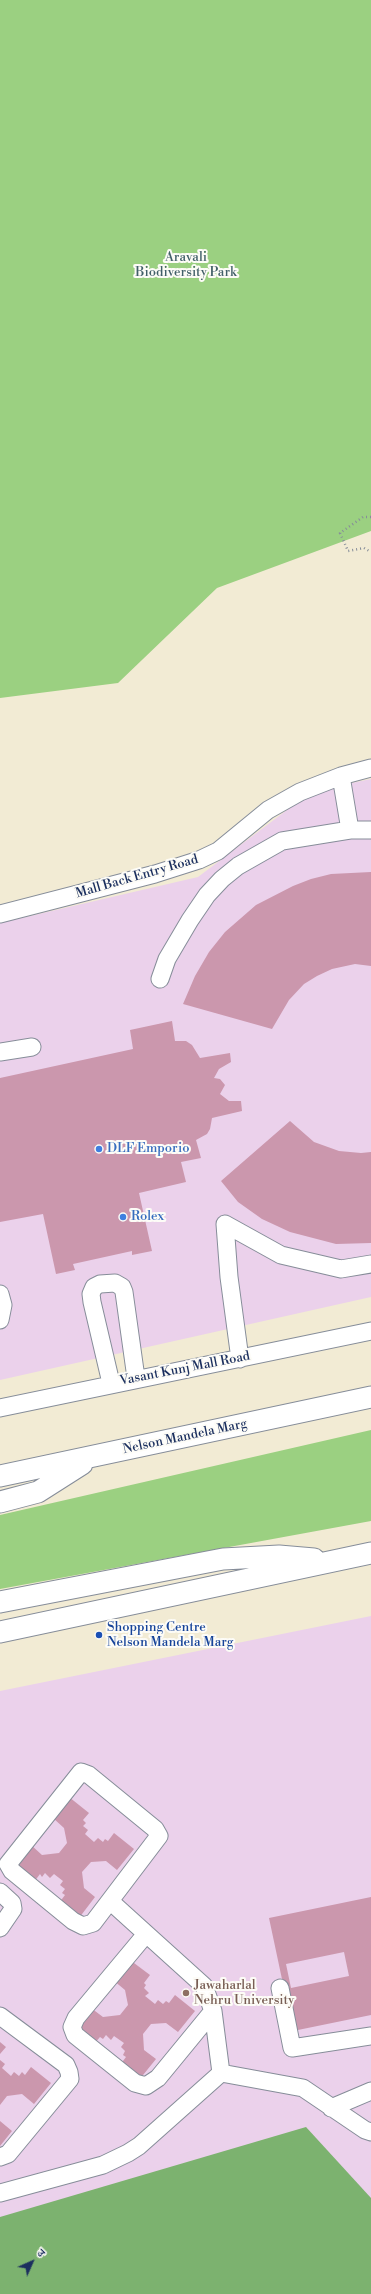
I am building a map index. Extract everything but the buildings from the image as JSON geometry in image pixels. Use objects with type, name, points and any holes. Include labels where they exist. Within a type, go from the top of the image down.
[{"type":"main road","name":"Nelson Mandela Marg","points":[[0,1476],[371,1398]]},
{"type":"main road","points":[[0,1502],[38,1492],[96,1456]]},
{"type":"main road","points":[[0,1632],[371,1553]]},
{"type":"main road","points":[[0,1602],[223,1559],[279,1556],[332,1561]]},
{"type":"lane","name":"Mall Back Entry Road","points":[[0,914],[155,874],[199,860],[218,851],[268,810],[300,792],[341,776],[371,768]]},
{"type":"lane","points":[[341,776],[350,830]]},
{"type":"lane","points":[[160,979],[167,959],[190,920],[207,895],[231,872],[282,841],[350,830],[371,830]]},
{"type":"lane","points":[[0,1052],[32,1047]]},
{"type":"lane","points":[[240,1359],[229,1277],[225,1224],[281,1255],[341,1269],[371,1264]]},
{"type":"lane","points":[[111,1383],[91,1294],[94,1287],[100,1284],[115,1283],[122,1287],[124,1292],[136,1378]]},
{"type":"lane","points":[[0,1294],[4,1305],[0,1320]]},
{"type":"lane","name":"Vasant Kunj Mall Road","points":[[0,1408],[111,1383],[240,1359],[371,1331]]},
{"type":"lane","points":[[81,1772],[89,1775],[159,1832],[159,1839],[110,1901],[93,1923],[83,1926],[78,1924],[12,1871],[8,1864],[81,1772]]},
{"type":"lane","points":[[0,1892],[12,1903],[13,1908],[0,1928]]},
{"type":"lane","points":[[110,1901],[204,1986],[213,2011],[221,2073]]},
{"type":"lane","points":[[146,1934],[76,2018],[72,2027],[75,2035],[135,2083],[146,2086],[158,2078],[213,2011]]},
{"type":"lane","points":[[280,1988],[292,2048],[371,2036]]},
{"type":"lane","points":[[0,2016],[66,2065],[70,2079],[8,2154],[0,2158]]},
{"type":"lane","points":[[221,2073],[303,2088],[331,2108],[371,2132]]},
{"type":"lane","points":[[0,2193],[103,2165],[128,2153],[139,2146],[221,2073]]},
{"type":"lane","points":[[331,2108],[371,2091]]},
{"type":"path","points":[[371,517],[363,517],[340,533],[348,551],[364,548],[371,552]]},
{"type":"shaded area","points":[[371,779],[371,1297],[0,1380],[0,923],[198,877],[295,804],[328,788]]},
{"type":"shaded area","name":"Jawaharlal Nehru University","points":[[371,1616],[371,2294],[0,2294],[0,1691]]},
{"type":"green space","name":"Aravali Biodiversity Park","points":[[0,0],[371,0],[371,531],[217,588],[118,683],[0,698]]},
{"type":"green space","points":[[371,1430],[371,1521],[0,1589],[0,1515]]},
{"type":"green space","points":[[306,2127],[371,2198],[371,2294],[0,2294],[0,2217]]},
{"type":"place","name":"DLF Emporio","points":[[99,1149]]},
{"type":"place","name":"Rolex","points":[[123,1217]]},
{"type":"place","name":"Shopping Centre Nelson Mandela Marg","points":[[99,1635]]},
{"type":"place","name":"Jawaharlal Nehru University","points":[[186,1993]]}]
